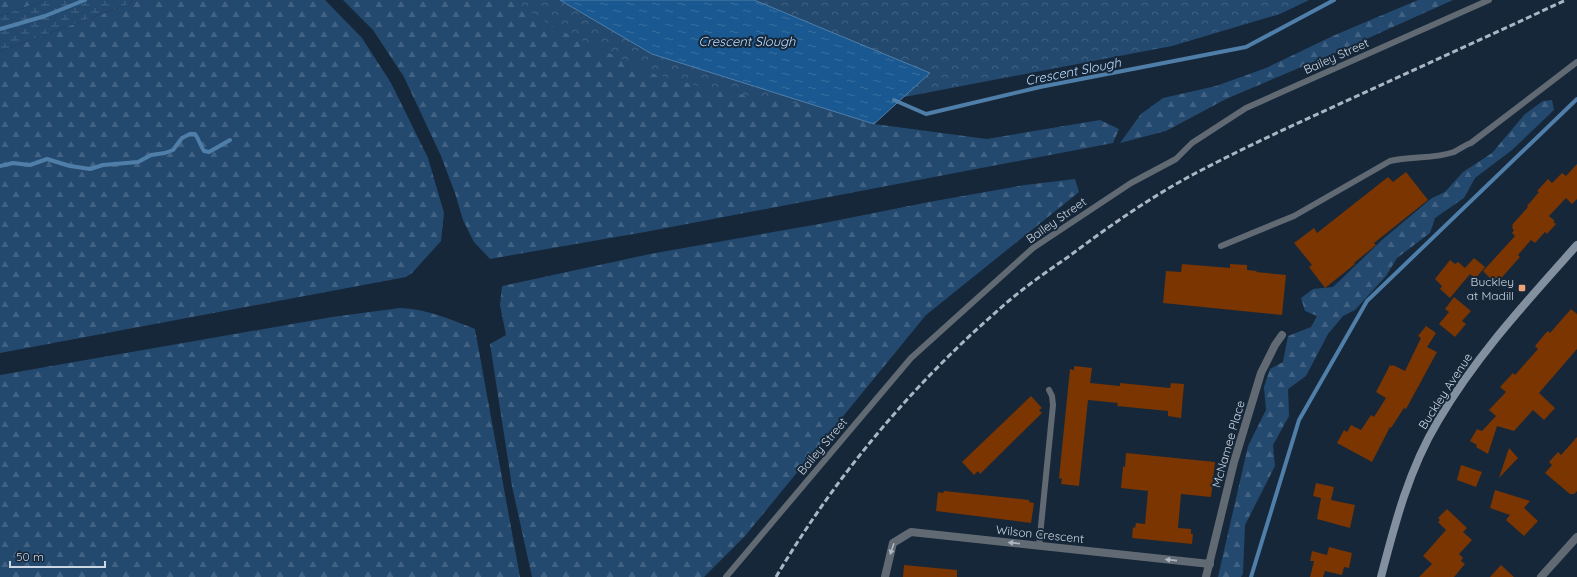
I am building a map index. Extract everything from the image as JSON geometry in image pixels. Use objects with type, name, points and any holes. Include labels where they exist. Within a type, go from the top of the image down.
[{"type":"street","name":"Buckley Avenue","points":[[1381,577],[1406,489],[1415,466],[1437,422],[1465,378],[1489,346],[1577,245]]},
{"type":"street","name":"McNamee Place","points":[[1210,564],[1234,462],[1262,373],[1274,345],[1282,335]]},
{"type":"street","name":"Wilson Crescent","points":[[885,577],[893,543],[911,532],[1210,564]]},
{"type":"street","points":[[1541,577],[1577,537]]},
{"type":"street","points":[[1206,577],[1210,564]]},
{"type":"lane","name":"Bailey Street","points":[[726,577],[911,358],[1033,248],[1131,183],[1176,159],[1192,143],[1246,108],[1489,0]]},
{"type":"lane","points":[[1221,246],[1294,216],[1390,161],[1453,152],[1471,142],[1577,62]]},
{"type":"lane","points":[[1039,546],[1053,405],[1052,396],[1049,390]]},
{"type":"green space","points":[[0,0],[46,0],[0,16]]},
{"type":"green space","points":[[46,0],[133,0],[129,4],[0,51],[0,16]]},
{"type":"green space","points":[[133,0],[325,0],[362,38],[391,83],[428,158],[444,213],[441,241],[412,273],[406,277],[0,353],[0,51],[129,4]]},
{"type":"green space","points":[[343,0],[560,0],[874,124],[987,139],[1100,120],[1119,129],[1113,143],[645,232],[490,259],[474,242],[463,220],[455,193],[441,156],[404,77],[373,30]]},
{"type":"green space","points":[[512,0],[1309,0],[1280,14],[1172,46],[836,110],[714,90],[654,74],[555,28]]},
{"type":"green space","points":[[1418,0],[1453,0],[1344,49],[1226,99],[1166,131],[1120,143],[1141,114],[1163,98],[1216,86],[1266,68],[1335,35]]},
{"type":"green space","points":[[1552,100],[1554,110],[1512,150],[1475,178],[1464,198],[1435,218],[1430,233],[1397,258],[1386,276],[1355,310],[1343,316],[1328,334],[1306,376],[1288,389],[1289,416],[1273,445],[1275,466],[1245,525],[1243,574],[1241,577],[1218,577],[1248,446],[1266,410],[1264,387],[1270,369],[1283,362],[1288,336],[1311,327],[1317,316],[1305,311],[1301,298],[1313,289],[1333,287],[1382,240],[1432,198],[1445,192],[1463,172],[1492,153],[1525,114],[1543,101]]},
{"type":"green space","points":[[1075,179],[1079,192],[926,315],[745,536],[704,577],[532,577],[512,486],[490,344],[506,335],[500,305],[502,286],[650,254],[1025,185]]},
{"type":"green space","points":[[400,308],[429,312],[475,329],[520,577],[0,577],[0,375],[332,317]]},
{"type":"water","name":"Crescent Slough","points":[[560,0],[754,0],[930,73],[874,124],[652,54]]},
{"type":"building","points":[[1577,164],[1577,199],[1572,204],[1566,198],[1549,216],[1555,221],[1553,222],[1556,224],[1547,234],[1545,232],[1535,243],[1531,240],[1518,255],[1520,257],[1496,284],[1483,271],[1515,236],[1512,233],[1514,230],[1512,225],[1528,207],[1527,206],[1539,192],[1537,191],[1548,179],[1552,183],[1562,173],[1566,176]]},
{"type":"building","points":[[1406,172],[1428,200],[1374,243],[1376,245],[1325,288],[1309,267],[1312,265],[1294,243],[1314,228],[1317,233],[1388,177],[1393,182]]},
{"type":"building","points":[[1474,258],[1485,267],[1475,279],[1470,274],[1450,298],[1440,289],[1442,286],[1435,279],[1450,260],[1455,264],[1458,262],[1465,268]]},
{"type":"building","points":[[1182,264],[1230,268],[1230,264],[1247,265],[1247,270],[1286,275],[1282,315],[1163,303],[1166,271],[1181,272]]},
{"type":"building","points":[[1454,297],[1471,311],[1462,321],[1466,324],[1455,337],[1439,324],[1449,312],[1445,309]]},
{"type":"building","points":[[1571,309],[1577,314],[1577,349],[1539,393],[1555,408],[1544,420],[1533,410],[1514,431],[1497,426],[1488,454],[1476,447],[1477,445],[1470,441],[1477,429],[1482,431],[1496,416],[1489,410],[1506,392],[1500,387],[1513,373],[1515,375],[1538,349],[1535,346],[1544,335],[1548,331],[1550,333]]},
{"type":"building","points":[[1426,326],[1436,333],[1427,347],[1437,352],[1406,409],[1404,408],[1391,428],[1390,427],[1372,462],[1337,443],[1344,430],[1347,432],[1351,425],[1361,430],[1371,415],[1374,417],[1386,398],[1376,392],[1390,365],[1405,371],[1421,338],[1418,336]]},
{"type":"building","points":[[1074,366],[1092,368],[1090,383],[1120,386],[1120,383],[1170,388],[1171,383],[1184,384],[1181,418],[1168,416],[1168,411],[1117,406],[1118,403],[1088,400],[1079,486],[1061,484],[1062,479],[1059,478],[1070,369],[1074,370]]},
{"type":"building","points":[[1031,396],[1042,408],[1039,410],[1042,413],[980,474],[978,471],[974,475],[962,462]]},
{"type":"building","points":[[1577,437],[1577,491],[1574,494],[1570,494],[1545,473],[1552,465],[1549,462],[1558,452],[1561,455]]},
{"type":"building","points":[[1509,448],[1518,458],[1499,478]]},
{"type":"building","points":[[1126,453],[1215,462],[1211,497],[1181,494],[1178,528],[1191,529],[1191,534],[1193,534],[1192,544],[1132,538],[1133,527],[1135,528],[1136,523],[1145,524],[1148,491],[1121,488]]},
{"type":"building","points":[[1461,465],[1482,472],[1476,487],[1457,480]]},
{"type":"building","points":[[1316,483],[1334,487],[1331,500],[1355,505],[1350,528],[1317,519],[1321,498],[1313,496]]},
{"type":"building","points":[[1495,490],[1530,501],[1524,508],[1538,521],[1524,536],[1506,520],[1510,515],[1490,508]]},
{"type":"building","points":[[944,491],[1029,500],[1029,502],[1034,503],[1031,523],[936,511],[938,492],[943,493]]},
{"type":"building","points":[[1447,509],[1467,528],[1463,532],[1472,540],[1459,554],[1463,558],[1461,561],[1465,564],[1454,577],[1419,577],[1432,564],[1423,556],[1446,530],[1438,522],[1440,520],[1438,518]]},
{"type":"building","points":[[1329,547],[1352,553],[1349,568],[1344,567],[1342,575],[1325,571],[1323,577],[1310,577],[1314,561],[1310,561],[1312,551],[1327,555]]},
{"type":"building","points":[[904,565],[957,570],[957,577],[903,577]]},
{"type":"building","points":[[1501,565],[1514,577],[1490,577]]},
{"type":"waterway","points":[[0,29],[45,16],[85,0]]},
{"type":"waterway","name":"Crescent Slough","points":[[894,100],[926,114],[1040,87],[1246,47],[1334,0]]},
{"type":"waterway","points":[[1251,577],[1299,420],[1367,301],[1577,99]]},
{"type":"waterway","points":[[0,166],[13,163],[30,165],[47,159],[70,166],[90,169],[103,165],[138,162],[151,155],[165,153],[173,150],[182,138],[190,134],[195,134],[204,151],[209,152],[230,140]]},
{"type":"railway","points":[[776,577],[826,500],[882,428],[912,394],[977,329],[1039,277],[1129,213],[1194,174],[1295,124],[1566,0]]},
{"type":"place","name":"Buckley at Madill","points":[[1522,288]]}]
